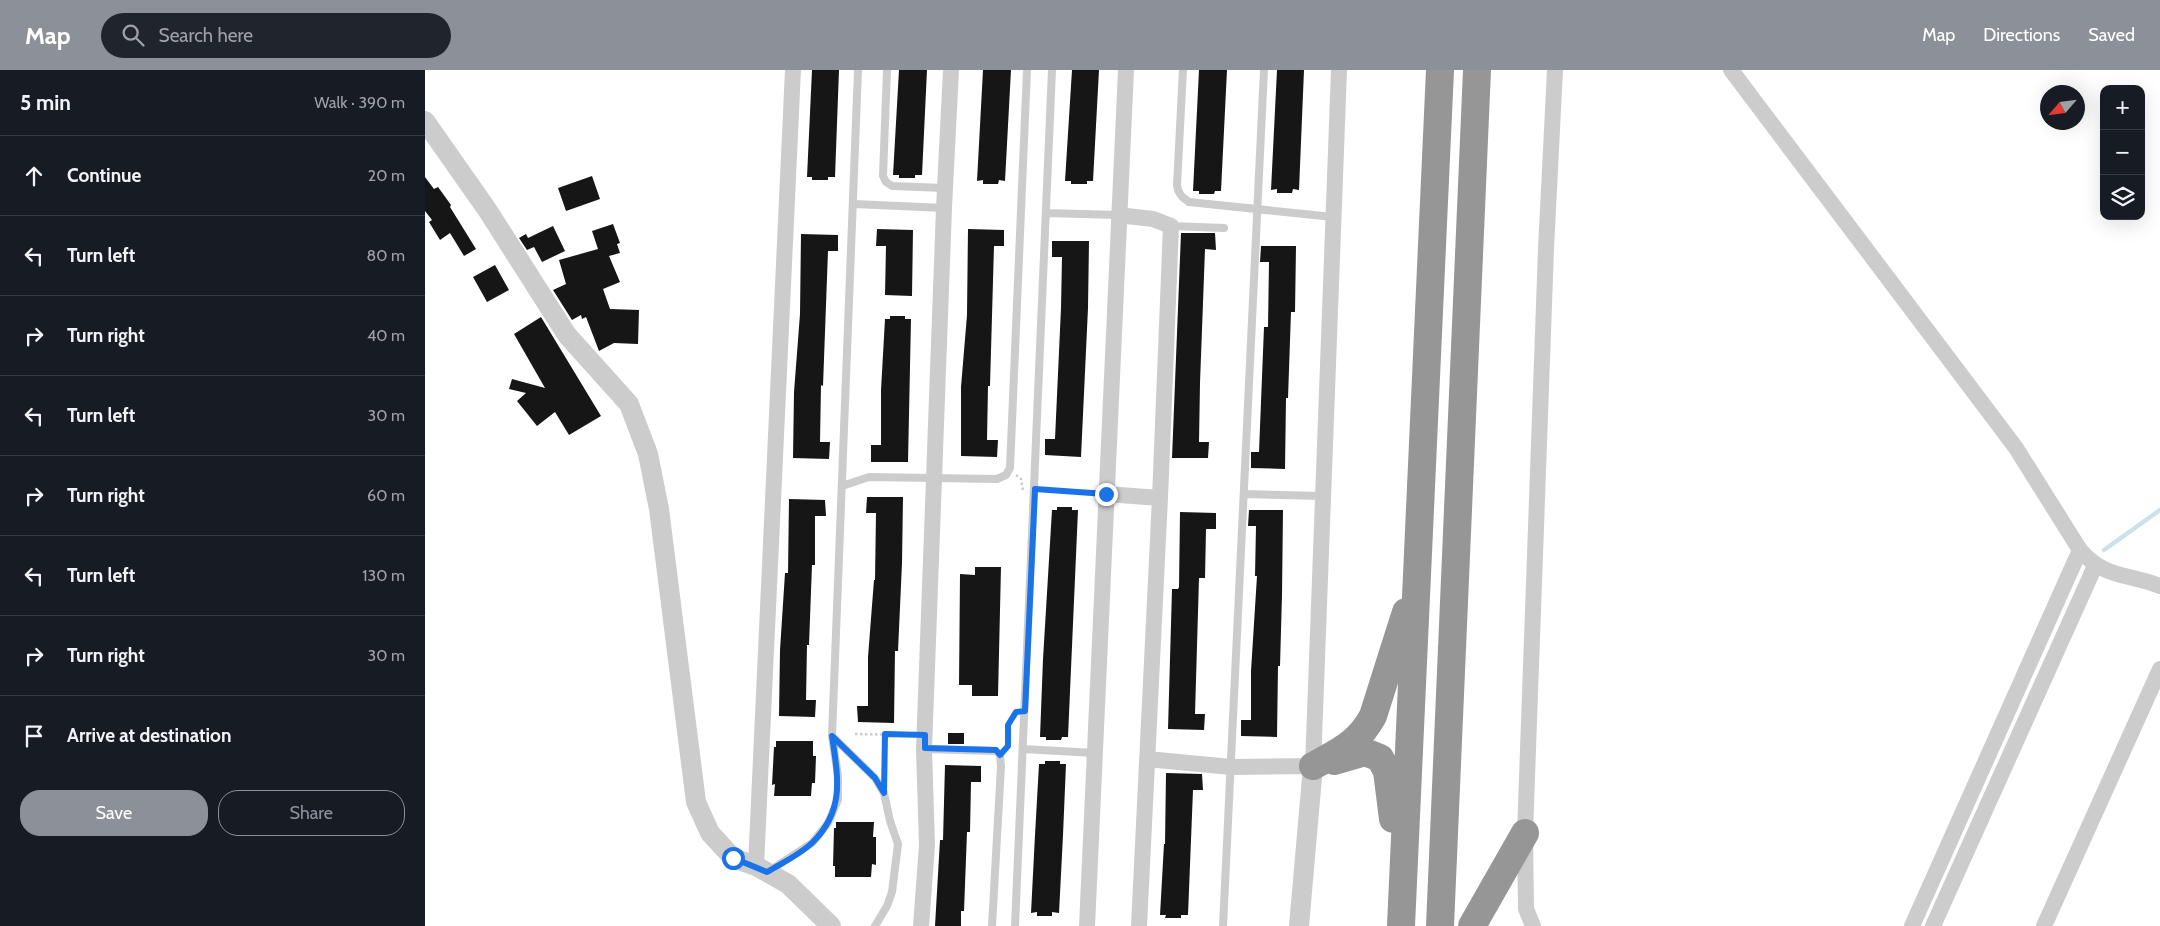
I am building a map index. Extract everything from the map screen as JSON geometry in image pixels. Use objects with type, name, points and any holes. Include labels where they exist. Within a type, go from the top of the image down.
[{"type":"highway","points":[[1401,926],[1440,70]]},
{"type":"highway","points":[[1440,926],[1477,70]]},
{"type":"highway","points":[[1313,766],[1349,746],[1365,730],[1373,716],[1417,572]]},
{"type":"highway","points":[[1313,766],[1365,752],[1380,758],[1387,771],[1403,885]]},
{"type":"highway","points":[[1472,926],[1525,833]]},
{"type":"street","points":[[761,869],[793,70]]},
{"type":"street","points":[[921,926],[927,846],[925,742],[943,208],[951,70]]},
{"type":"street","points":[[1087,926],[1126,70]]},
{"type":"street","points":[[1299,926],[1313,766],[1339,70]]},
{"type":"street","points":[[1533,926],[1526,909],[1525,833],[1546,249],[1555,70]]},
{"type":"street","points":[[1731,70],[2016,448],[2080,550],[2095,566],[2160,586]]},
{"type":"street","points":[[425,121],[493,219],[567,335],[629,404],[649,454],[659,509],[696,802],[710,833],[733,858],[761,869],[788,884],[831,926]]},
{"type":"street","points":[[1118,215],[1153,219],[1171,226],[1139,926]]},
{"type":"street","points":[[1106,494],[1160,498]]},
{"type":"street","points":[[1911,926],[2080,550]]},
{"type":"street","points":[[1933,926],[2095,566]]},
{"type":"street","points":[[2044,926],[2160,668]]},
{"type":"street","points":[[1147,759],[1231,767],[1313,766]]},
{"type":"lane","points":[[761,869],[812,843],[828,823],[838,800],[838,776],[832,736],[858,70]]},
{"type":"lane","points":[[887,70],[883,176],[886,182],[893,186],[945,188]]},
{"type":"lane","points":[[842,486],[869,477],[997,479],[1006,475],[1010,468],[1027,70]]},
{"type":"lane","points":[[1015,926],[1052,70]]},
{"type":"lane","points":[[1183,70],[1178,190],[1184,199],[1189,202],[1333,217]]},
{"type":"lane","points":[[1223,926],[1264,70]]},
{"type":"lane","points":[[853,204],[943,208]]},
{"type":"lane","points":[[1046,213],[1118,215]]},
{"type":"lane","points":[[1171,226],[1224,228]]},
{"type":"lane","points":[[1244,494],[1323,496]]},
{"type":"lane","points":[[832,736],[875,778],[884,793],[890,821],[898,844],[892,892],[887,906],[875,926]]},
{"type":"lane","points":[[925,742],[996,750],[1000,755],[992,926]]},
{"type":"lane","points":[[1023,749],[1095,753]]},
{"type":"path","points":[[1035,489],[1106,494]]},
{"type":"path","points":[[1000,755],[1008,746],[1008,725],[1016,712],[1025,711]]},
{"type":"path","points":[[855,734],[885,734],[925,742]]},
{"type":"path","points":[[884,793],[885,734]]},
{"type":"building","points":[[812,70],[839,70],[835,177],[828,177],[828,180],[812,180],[812,177],[807,177]]},
{"type":"building","points":[[899,70],[927,70],[922,175],[915,175],[915,178],[899,178],[899,175],[893,175]]},
{"type":"building","points":[[983,70],[1011,70],[1005,181],[999,180],[998,184],[983,184],[983,180],[977,181]]},
{"type":"building","points":[[1072,70],[1099,70],[1093,181],[1087,181],[1087,184],[1071,184],[1071,181],[1065,181]]},
{"type":"building","points":[[1199,70],[1227,70],[1221,191],[1215,191],[1214,194],[1199,194],[1199,191],[1193,191]]},
{"type":"building","points":[[1277,70],[1304,70],[1299,190],[1293,189],[1292,193],[1277,193],[1277,189],[1271,190]]},
{"type":"building","points":[[592,176],[600,199],[566,211],[558,188]]},
{"type":"building","points":[[425,177],[434,189],[438,187],[451,205],[450,207],[476,249],[464,256],[450,233],[440,240],[429,222],[432,220],[425,211]]},
{"type":"building","points":[[613,224],[620,243],[617,244],[620,253],[609,256],[620,282],[603,289],[610,309],[639,310],[638,344],[614,343],[599,351],[586,317],[582,319],[581,315],[572,320],[553,290],[566,284],[559,260],[598,249],[592,231]]},
{"type":"building","points":[[553,226],[565,251],[542,262],[534,247],[527,250],[519,238],[526,234],[528,238]]},
{"type":"building","points":[[877,229],[913,230],[912,296],[885,295],[886,246],[876,246]]},
{"type":"building","points":[[968,229],[1004,230],[1004,246],[994,246],[990,386],[988,386],[987,440],[998,440],[997,457],[961,456],[961,387],[967,315]]},
{"type":"building","points":[[1181,233],[1215,233],[1216,250],[1205,249],[1200,383],[1199,442],[1209,442],[1208,458],[1172,458]]},
{"type":"building","points":[[801,234],[838,235],[838,251],[828,251],[823,386],[821,385],[820,442],[830,442],[829,459],[793,458],[794,392],[800,314]]},
{"type":"building","points":[[1052,241],[1089,241],[1081,457],[1045,455],[1045,439],[1055,439],[1061,308],[1062,257],[1052,257]]},
{"type":"building","points":[[1261,246],[1296,246],[1295,312],[1291,312],[1288,398],[1286,398],[1285,469],[1251,468],[1251,452],[1259,452],[1264,327],[1268,327],[1269,262],[1260,262]]},
{"type":"building","points":[[495,265],[509,290],[487,302],[473,277]]},
{"type":"building","points":[[890,316],[905,316],[905,319],[911,319],[908,462],[871,462],[871,445],[881,445],[881,390],[885,319],[890,319]]},
{"type":"building","points":[[541,317],[601,416],[569,435],[555,412],[537,426],[517,401],[526,393],[509,389],[512,379],[545,388],[514,334]]},
{"type":"building","points":[[867,497],[903,497],[898,651],[895,651],[894,723],[858,722],[857,706],[868,706],[868,657],[875,580],[876,513],[866,513]]},
{"type":"building","points":[[789,499],[825,500],[826,516],[815,516],[815,565],[812,565],[809,645],[807,645],[806,700],[816,700],[815,717],[779,716],[780,650],[785,573],[788,573]]},
{"type":"building","points":[[1057,507],[1072,507],[1072,510],[1078,510],[1068,737],[1062,737],[1061,740],[1046,740],[1046,737],[1040,737],[1043,659],[1052,510],[1057,510]]},
{"type":"building","points":[[1249,510],[1283,510],[1277,737],[1241,736],[1241,720],[1251,720],[1251,671],[1257,576],[1255,576],[1256,526],[1248,526]]},
{"type":"building","points":[[1180,512],[1216,513],[1216,529],[1206,529],[1205,578],[1199,578],[1195,714],[1205,714],[1204,730],[1168,729],[1172,589],[1178,589],[1179,587]]},
{"type":"building","points":[[975,567],[1001,567],[998,696],[972,696],[972,685],[959,685],[960,574],[975,575]]},
{"type":"building","points":[[948,733],[964,733],[964,744],[948,744]]},
{"type":"building","points":[[776,741],[813,741],[813,756],[816,756],[815,783],[812,783],[811,796],[774,796],[775,784],[772,785]]},
{"type":"building","points":[[1045,761],[1060,761],[1060,764],[1066,764],[1059,913],[1052,912],[1052,916],[1037,916],[1037,912],[1031,913],[1035,835],[1039,764],[1045,764]]},
{"type":"building","points":[[945,765],[981,766],[981,782],[971,782],[970,832],[967,832],[964,911],[961,911],[961,926],[935,926],[940,840],[943,840]]},
{"type":"building","points":[[1166,773],[1202,774],[1203,790],[1193,790],[1188,915],[1181,915],[1181,918],[1165,918],[1166,915],[1160,915],[1165,844]]},
{"type":"building","points":[[836,822],[874,822],[873,837],[876,837],[876,865],[872,864],[871,877],[835,877],[835,866],[833,866],[834,828],[836,828]]},
{"type":"waterway","points":[[2104,550],[2160,510]]},
{"type":"route","points":[[733,858],[767,872],[812,843],[828,823],[838,800],[838,776],[832,736],[875,778],[884,793],[885,734],[925,735],[925,748],[996,750],[1000,755],[1008,746],[1008,725],[1016,712],[1025,711],[1035,489],[1106,494]]}]
